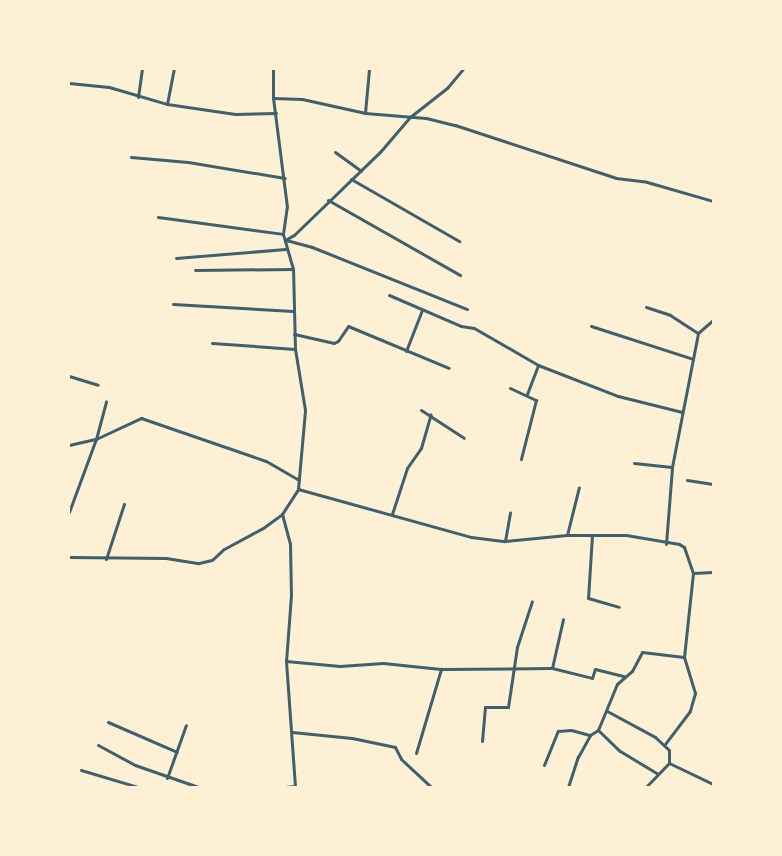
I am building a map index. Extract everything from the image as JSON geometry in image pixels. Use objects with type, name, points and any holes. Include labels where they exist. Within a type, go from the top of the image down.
[{"type":"street","points":[[138,97],[142,69]]},
{"type":"street","points":[[167,104],[174,69]]},
{"type":"street","points":[[69,557],[106,559],[166,558],[199,563],[212,560],[224,549],[263,528],[282,514],[298,488],[305,410],[295,349],[292,269],[284,234],[287,207],[285,178],[273,98],[273,69]]},
{"type":"street","points":[[365,113],[369,69]]},
{"type":"street","points":[[286,240],[294,235],[360,171],[410,117],[447,88],[463,69]]},
{"type":"street","points":[[69,83],[109,87],[167,104],[234,114],[276,113]]},
{"type":"street","points":[[273,98],[302,99],[365,113],[410,117],[455,125],[616,178],[647,182],[713,201]]},
{"type":"street","points":[[335,152],[360,171]]},
{"type":"street","points":[[131,157],[188,162],[285,178]]},
{"type":"street","points":[[351,179],[459,241]]},
{"type":"street","points":[[328,200],[460,275]]},
{"type":"street","points":[[158,217],[284,234]]},
{"type":"street","points":[[286,240],[312,246],[467,309]]},
{"type":"street","points":[[176,258],[286,249]]},
{"type":"street","points":[[195,270],[292,269]]},
{"type":"street","points":[[389,295],[422,310],[474,328],[538,365],[618,396],[682,412]]},
{"type":"street","points":[[173,304],[293,312]]},
{"type":"street","points":[[646,307],[670,315],[698,333]]},
{"type":"street","points":[[406,351],[422,310]]},
{"type":"street","points":[[698,333],[713,320]]},
{"type":"street","points":[[294,334],[334,343],[338,341],[348,326],[449,368]]},
{"type":"street","points":[[591,326],[693,359]]},
{"type":"street","points":[[666,544],[672,467],[693,359],[699,341],[698,333]]},
{"type":"street","points":[[212,343],[295,349]]},
{"type":"street","points":[[527,394],[538,365]]},
{"type":"street","points":[[69,376],[98,385]]},
{"type":"street","points":[[510,388],[527,394],[536,400],[522,459]]},
{"type":"street","points":[[69,512],[96,439],[106,401]]},
{"type":"street","points":[[421,410],[431,414],[464,438]]},
{"type":"street","points":[[392,514],[406,468],[421,448],[431,414]]},
{"type":"street","points":[[69,445],[96,439],[141,418],[155,421],[266,461],[299,480]]},
{"type":"street","points":[[634,462],[672,467]]},
{"type":"street","points":[[687,480],[713,484]]},
{"type":"street","points":[[568,535],[579,487]]},
{"type":"street","points":[[298,488],[471,537],[505,541],[568,535],[626,535],[666,544],[679,544],[684,547],[693,573],[684,656],[695,693],[690,711],[665,744]]},
{"type":"street","points":[[106,559],[124,504]]},
{"type":"street","points":[[505,541],[510,512]]},
{"type":"street","points":[[282,514],[290,544],[291,595],[286,661],[295,787],[285,787]]},
{"type":"street","points":[[592,535],[588,598],[619,607]]},
{"type":"street","points":[[693,573],[713,572]]},
{"type":"street","points":[[482,741],[484,707],[508,708],[516,668],[517,648],[532,601]]},
{"type":"street","points":[[552,668],[563,619]]},
{"type":"street","points":[[568,787],[590,736],[598,730],[617,684],[632,671],[644,650],[684,656]]},
{"type":"street","points":[[286,661],[340,666],[383,663],[441,669],[552,668],[592,678],[595,669],[624,676]]},
{"type":"street","points":[[416,753],[441,669]]},
{"type":"street","points":[[607,711],[665,744],[671,756],[669,763],[646,787]]},
{"type":"street","points":[[108,722],[177,752]]},
{"type":"street","points":[[167,778],[186,725]]},
{"type":"street","points":[[544,765],[558,731],[570,730],[590,736]]},
{"type":"street","points":[[598,730],[620,751],[658,774]]},
{"type":"street","points":[[292,732],[352,738],[395,747],[401,759],[431,787]]},
{"type":"street","points":[[98,745],[167,778],[198,787]]},
{"type":"street","points":[[669,763],[713,784]]},
{"type":"street","points":[[81,770],[138,787]]},
{"type":"street","points":[[213,787],[248,787]]}]
